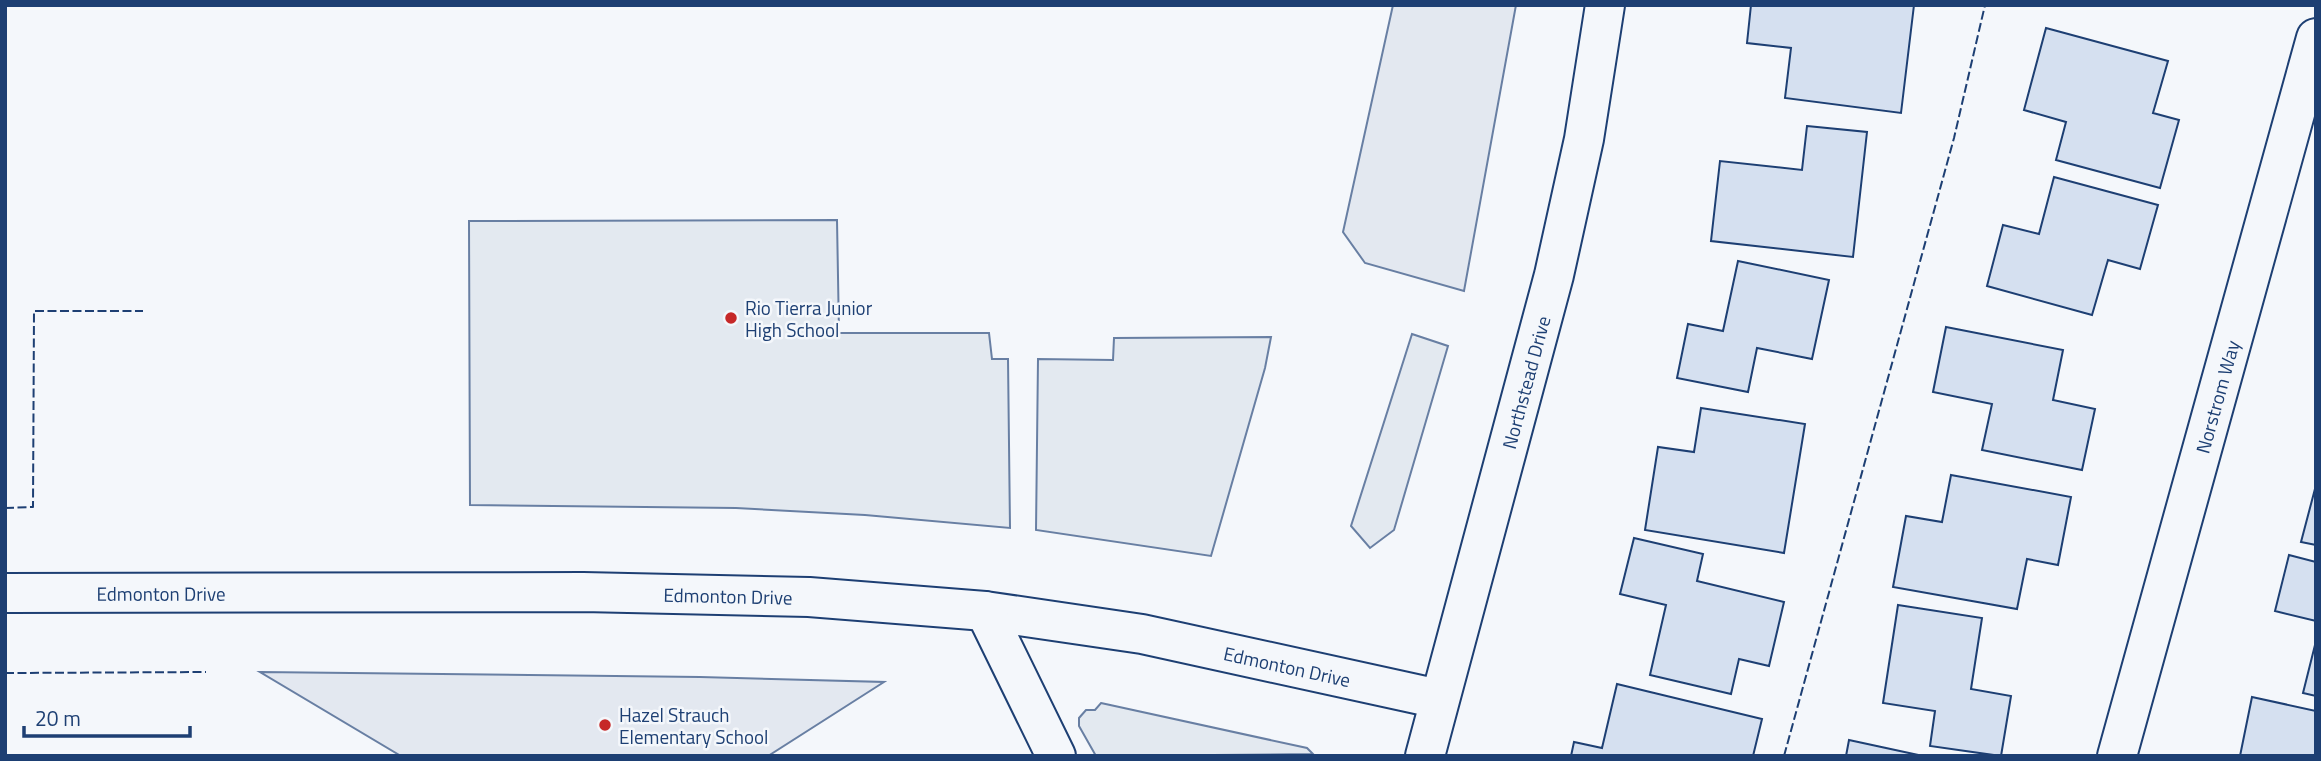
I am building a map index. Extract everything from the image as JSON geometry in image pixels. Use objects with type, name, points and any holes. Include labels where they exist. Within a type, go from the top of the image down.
[{"type":"street","name":"Northstead Drive","points":[[1425,756],[1554,275],[1584,139],[1605,5]]},
{"type":"street","name":"Norstrom Way","points":[[2118,756],[2316,38]]},
{"type":"street","name":"Edmonton Drive","points":[[5,593],[701,593],[809,597],[985,611],[1143,634],[1439,699]]},
{"type":"street","points":[[985,611],[1056,756]]},
{"type":"shaded area","points":[[1393,5],[1516,5],[1464,291],[1365,263],[1343,232]]},
{"type":"shaded area","points":[[837,220],[839,333],[989,333],[992,359],[1008,359],[1010,528],[865,515],[736,508],[470,505],[469,221]]},
{"type":"shaded area","points":[[1412,334],[1448,346],[1394,530],[1370,548],[1351,526]]},
{"type":"shaded area","points":[[1271,337],[1265,368],[1211,556],[1036,530],[1038,359],[1113,360],[1114,338]]},
{"type":"shaded area","points":[[260,672],[884,682],[768,756],[401,756]]},
{"type":"shaded area","points":[[1101,703],[1307,748],[1313,754],[1096,756],[1079,726],[1079,718],[1086,710],[1095,710]]},
{"type":"building","points":[[1751,5],[1914,5],[1901,113],[1785,98],[1791,48],[1747,43]]},
{"type":"building","points":[[2046,28],[2168,61],[2153,113],[2179,120],[2160,188],[2056,160],[2066,122],[2024,110]]},
{"type":"building","points":[[1807,126],[1867,132],[1853,257],[1711,241],[1720,161],[1802,170]]},
{"type":"building","points":[[2054,177],[2158,205],[2140,269],[2108,260],[2092,315],[1987,286],[2003,225],[2039,234]]},
{"type":"building","points":[[1738,261],[1829,280],[1812,359],[1757,348],[1748,392],[1677,378],[1688,324],[1723,331]]},
{"type":"building","points":[[1946,327],[2063,350],[2053,400],[2095,409],[2082,470],[1982,450],[1992,404],[1933,392]]},
{"type":"building","points":[[1701,408],[1805,424],[1784,553],[1645,530],[1658,447],[1694,452]]},
{"type":"building","points":[[1951,475],[2071,497],[2058,565],[2027,559],[2017,609],[1893,587],[1906,516],[1942,522]]},
{"type":"building","points":[[2316,485],[2316,545],[2301,542]]},
{"type":"building","points":[[1634,538],[1703,554],[1697,581],[1784,602],[1769,666],[1739,659],[1731,694],[1650,675],[1666,605],[1620,594]]},
{"type":"building","points":[[2289,555],[2316,562],[2316,621],[2275,611]]},
{"type":"building","points":[[1898,605],[1982,618],[1971,689],[2011,696],[2001,756],[1930,746],[1935,711],[1883,703]]},
{"type":"building","points":[[2316,641],[2316,696],[2303,693]]},
{"type":"building","points":[[1617,684],[1762,719],[1753,756],[1571,756],[1574,742],[1602,748]]},
{"type":"building","points":[[2252,697],[2316,711],[2316,756],[2240,756]]},
{"type":"building","points":[[1849,740],[1923,756],[1846,756]]},
{"type":"fence","points":[[1784,756],[1954,138],[1985,5]]},
{"type":"fence","points":[[5,508],[33,507],[34,311],[143,311]]},
{"type":"fence","points":[[5,673],[206,672]]},
{"type":"place","name":"Rio Tierra Junior High School","points":[[731,318]]},
{"type":"place","name":"Hazel Strauch Elementary School","points":[[605,725]]}]
